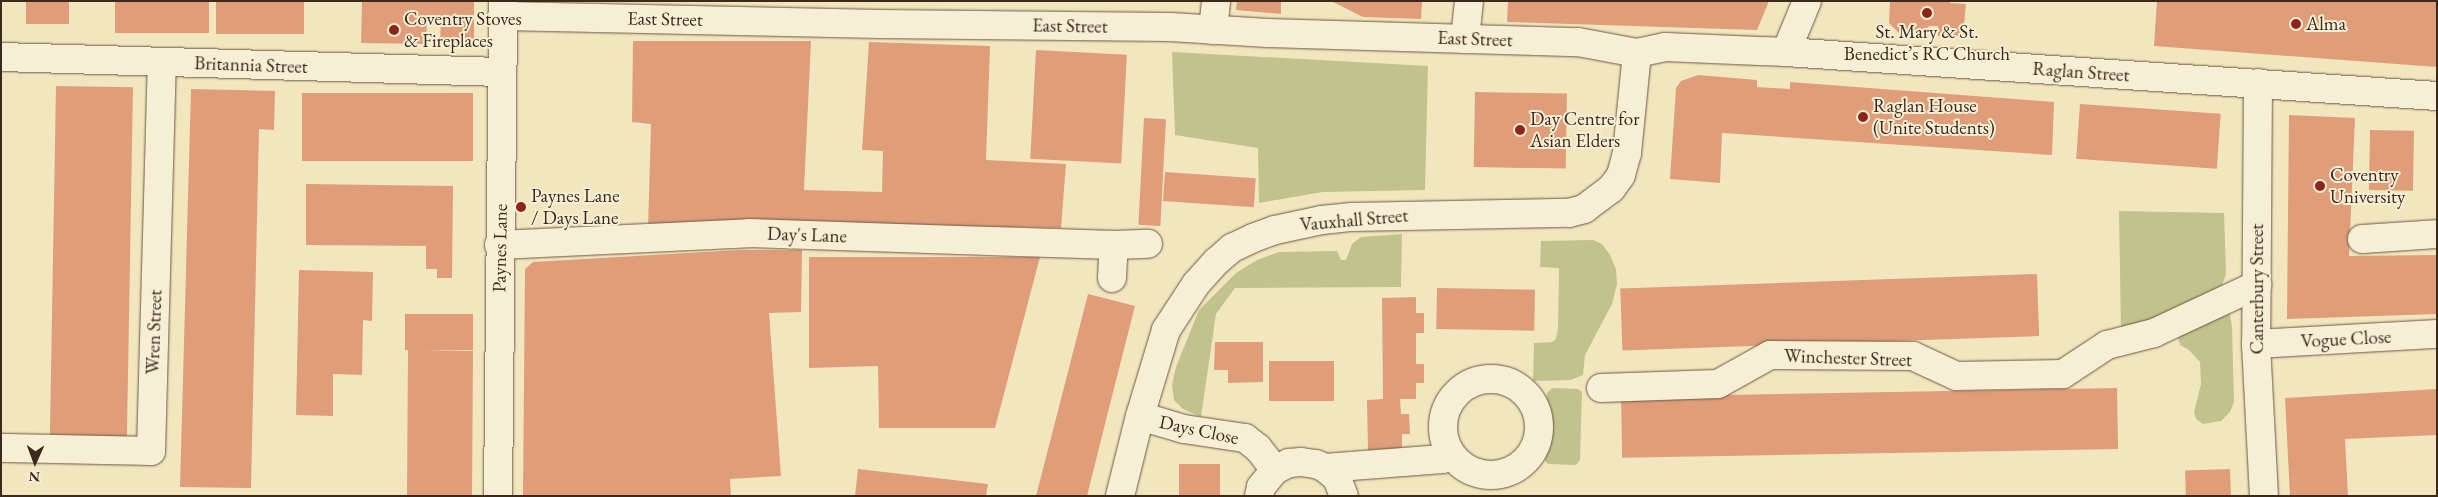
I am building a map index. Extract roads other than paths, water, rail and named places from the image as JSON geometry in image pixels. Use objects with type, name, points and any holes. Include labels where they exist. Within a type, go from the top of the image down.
[{"type":"street","points":[[1213,30],[1216,1]]},
{"type":"street","points":[[1464,39],[1469,1]]},
{"type":"street","points":[[1786,52],[1807,1]]},
{"type":"street","name":"East Street","points":[[502,9],[880,24],[1170,27],[1578,42],[1637,53]]},
{"type":"street","name":"Paynes Lane","points":[[498,496],[502,9]]},
{"type":"street","name":"Raglan Street","points":[[1637,53],[1665,47],[1786,52],[2437,96]]},
{"type":"street","name":"Vauxhall Street","points":[[1120,496],[1140,416],[1166,330],[1180,306],[1217,261],[1232,248],[1275,230],[1322,220],[1370,216],[1569,213],[1584,209],[1612,189],[1621,175],[1627,153],[1637,53]]},
{"type":"street","name":"Britannia Street","points":[[1,57],[501,72]]},
{"type":"street","name":"Wren Street","points":[[1,448],[151,451],[162,62]]},
{"type":"street","name":"Canterbury Street","points":[[2258,83],[2256,344],[2264,496]]},
{"type":"street","name":"Day's Lane","points":[[499,245],[749,233],[1114,245],[1148,244]]},
{"type":"street","points":[[2362,239],[2437,234]]},
{"type":"street","points":[[1112,278],[1114,245]]},
{"type":"street","name":"Winchester Street","points":[[1601,388],[1718,384],[1770,356],[1913,356],[1956,376],[2063,374],[2107,345],[2154,333],[2257,285]]},
{"type":"street","name":"Vogue Close","points":[[2256,344],[2437,334]]},
{"type":"street","name":"Days Close","points":[[1140,416],[1184,429],[1245,438],[1258,448],[1275,470]]},
{"type":"street","points":[[1259,496],[1261,487],[1275,470],[1289,463],[1301,462],[1325,468],[1447,456]]},
{"type":"street","points":[[1325,468],[1337,478],[1344,496]]},
{"type":"place","name":"St. Mary & St. Benedict’s RC Church","points":[[1927,13]]},
{"type":"place","name":"Alma","points":[[2296,24]]},
{"type":"place","name":"Coventry Stoves & Fireplaces","points":[[394,30]]},
{"type":"place","name":"Raglan House (Unite Students)","points":[[1863,117]]},
{"type":"place","name":"Day Centre for Asian Elders","points":[[1520,130]]},
{"type":"place","name":"Coventry University","points":[[2320,186]]},
{"type":"place","name":"Paynes Lane / Days Lane","points":[[521,207]]}]
